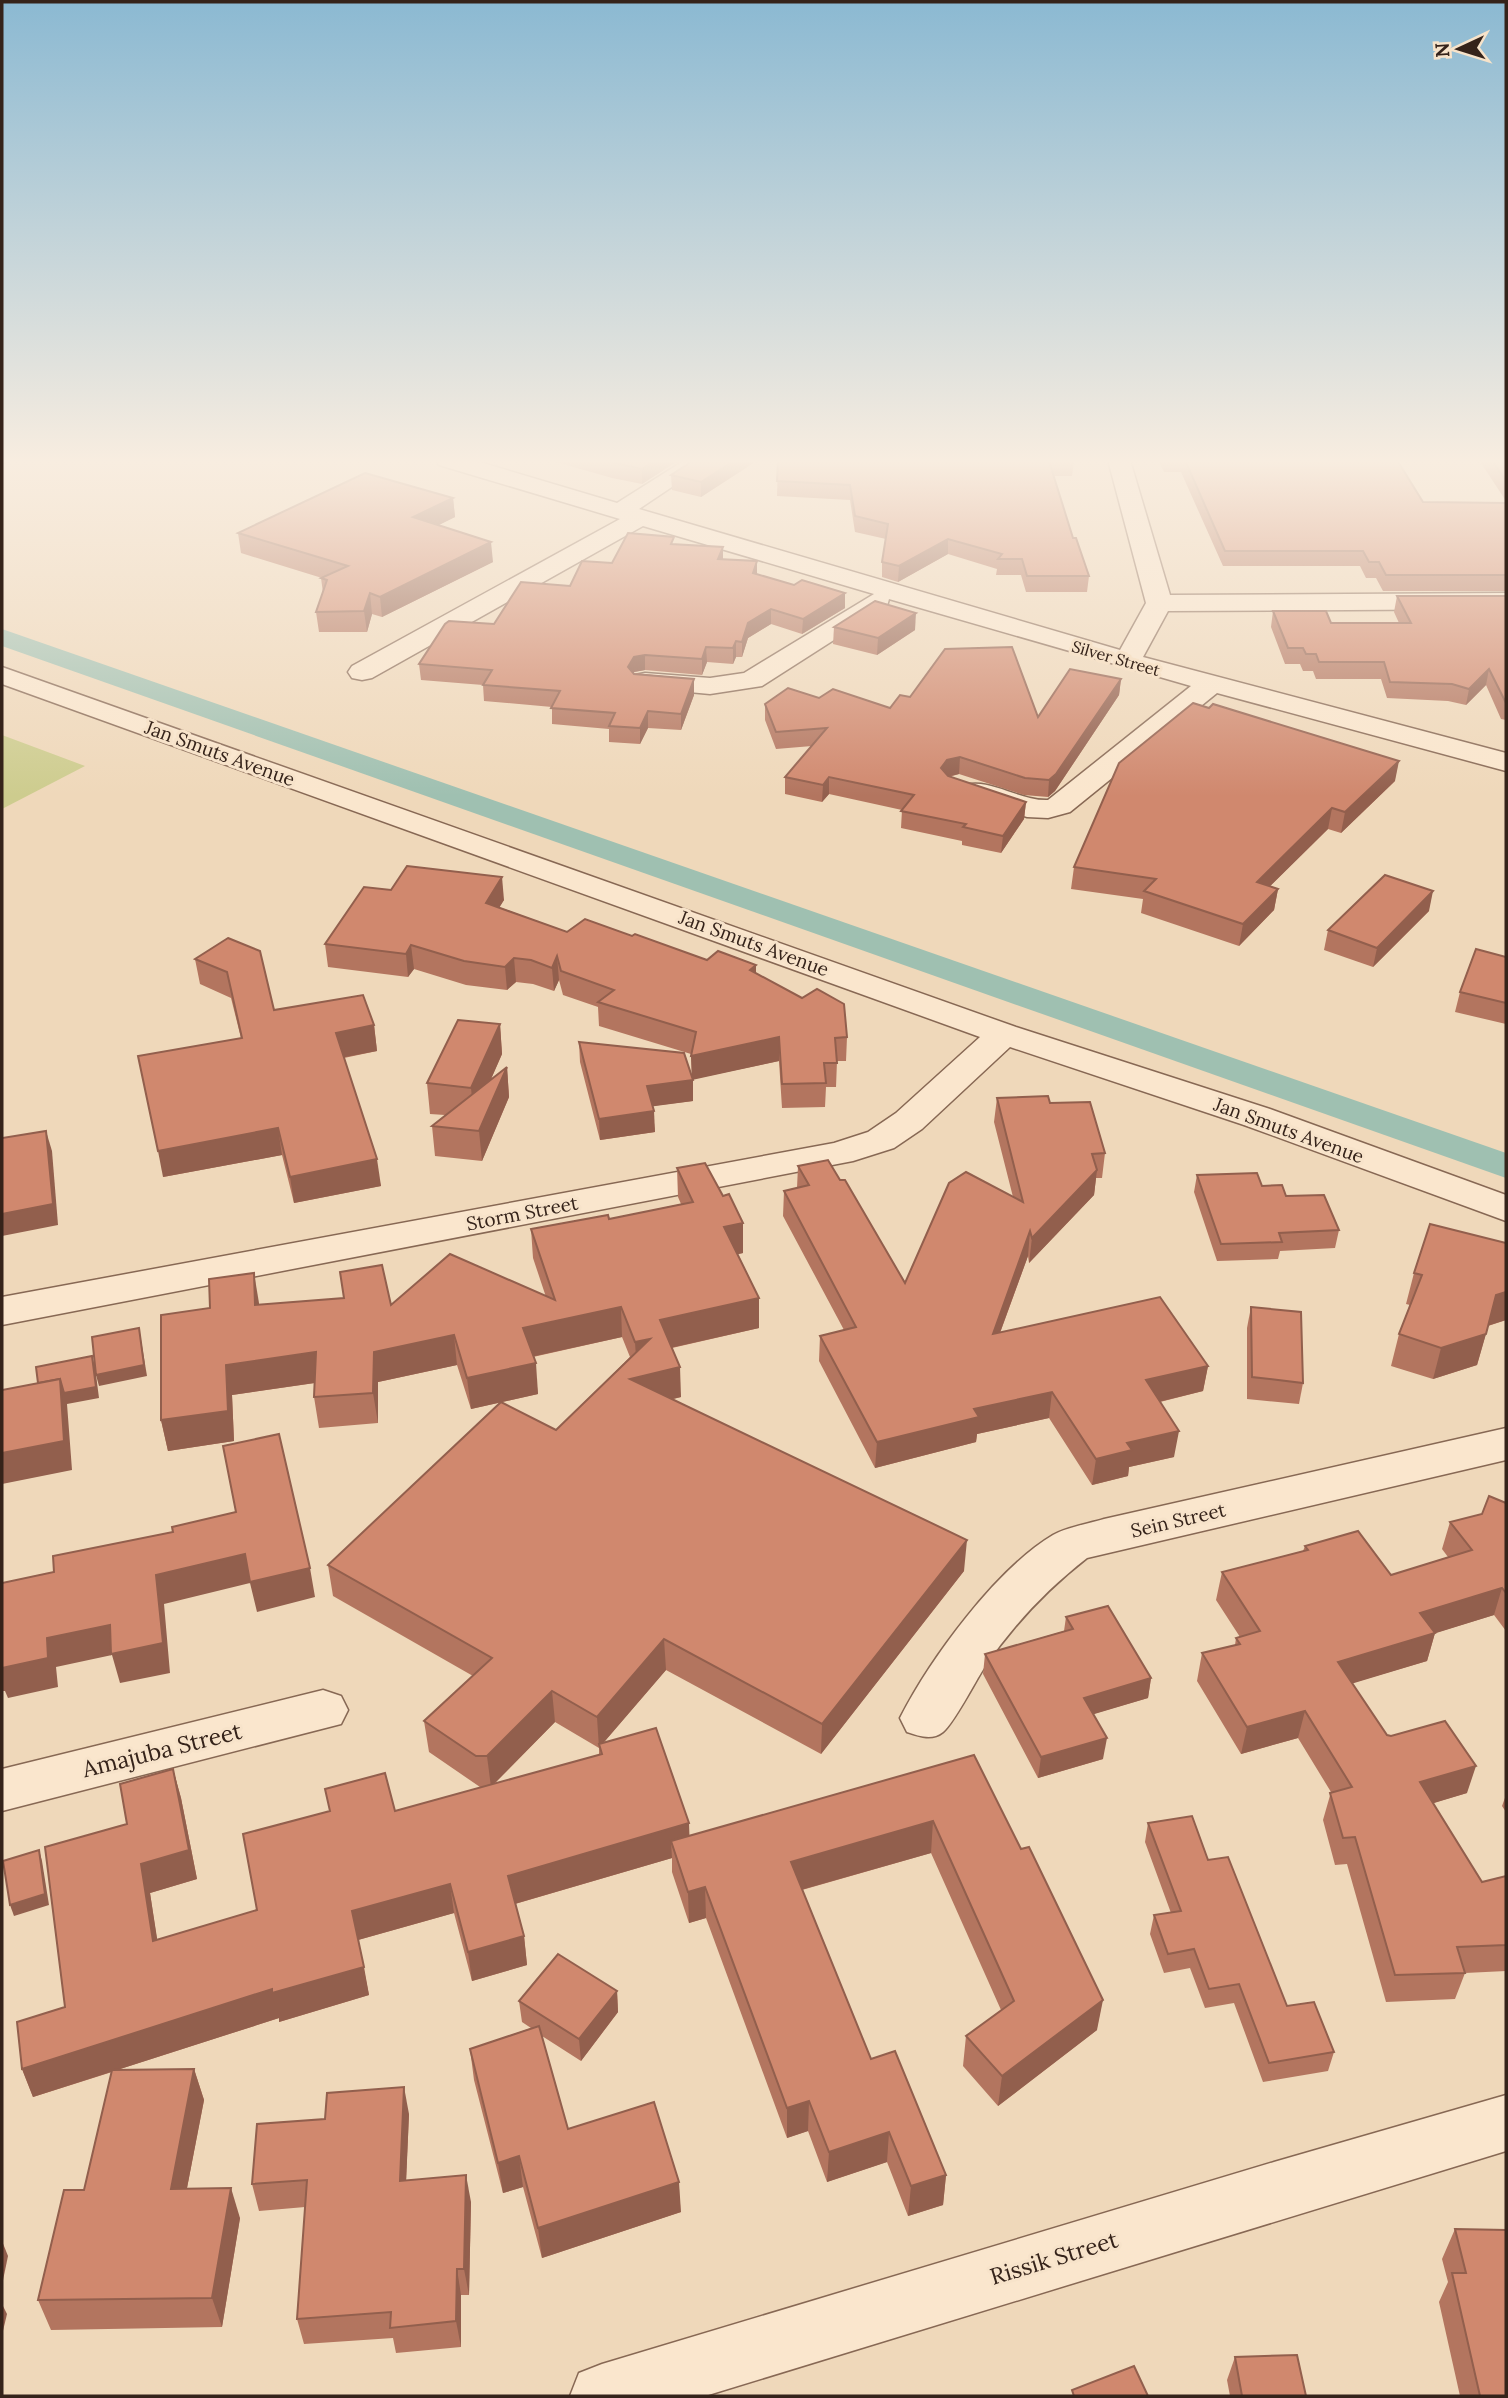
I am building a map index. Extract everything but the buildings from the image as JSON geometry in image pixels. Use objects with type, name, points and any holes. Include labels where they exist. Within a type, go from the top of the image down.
[{"type":"street","points":[[362,672],[532,572]]},
{"type":"street","name":"Silver Street","points":[[829,572],[1127,662],[1506,762]]},
{"type":"street","points":[[1127,662],[1159,603],[1150,572]]},
{"type":"street","points":[[645,681],[710,686],[752,680],[894,591]]},
{"type":"street","points":[[1159,603],[1506,601]]},
{"type":"street","name":"Jan Smuts Avenue","points":[[2,675],[1004,1034],[1257,1116],[1506,1209]]},
{"type":"street","points":[[958,785],[1031,810],[1047,810],[1059,806],[1210,685]]},
{"type":"street","name":"Storm Street","points":[[2,1311],[840,1153],[881,1140],[909,1121],[1004,1034]]},
{"type":"street","name":"Sein Street","points":[[925,1718],[968,1653],[1007,1602],[1039,1570],[1071,1546],[1104,1536],[1506,1444]]},
{"type":"street","name":"Amajuba Street","points":[[2,1790],[323,1710]]},
{"type":"street","name":"Rissik Street","points":[[602,2396],[1506,2123]]},
{"type":"shaded area","points":[[2,735],[85,766],[2,809]]},
{"type":"waterway","points":[[2,637],[1506,1166]]}]
